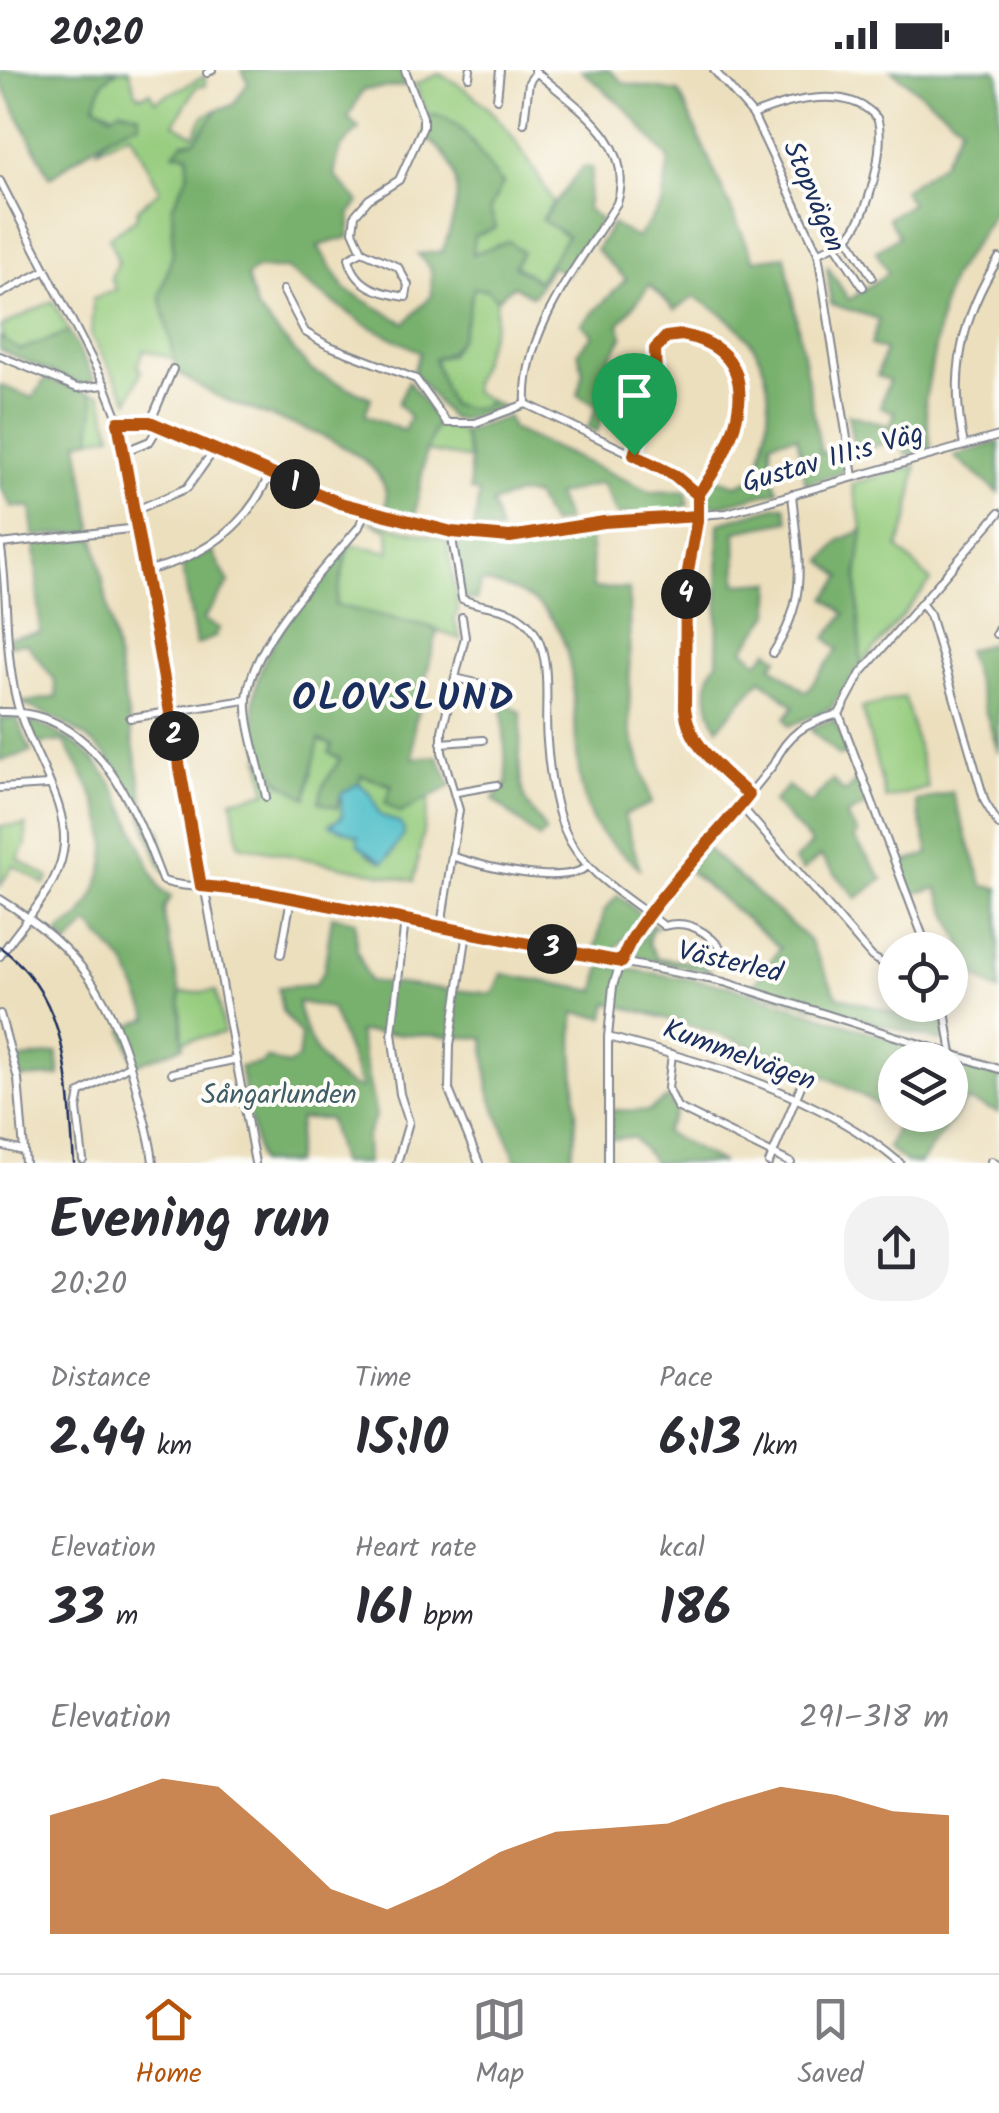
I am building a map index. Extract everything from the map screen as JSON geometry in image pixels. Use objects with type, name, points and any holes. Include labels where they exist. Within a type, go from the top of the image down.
[{"type":"street","points":[[362,251],[349,258],[353,272],[368,287],[406,297],[408,285],[398,267],[362,251],[353,231],[355,215],[369,199],[399,180],[422,127],[423,116],[405,70]]},
{"type":"street","points":[[497,100],[500,70]]},
{"type":"street","name":"Stopvägen","points":[[714,70],[753,114],[818,253],[853,477]]},
{"type":"street","points":[[524,123],[529,82],[535,71],[612,142],[623,184],[617,203],[542,328],[526,404]]},
{"type":"street","points":[[753,114],[836,98],[858,103],[878,118],[882,149],[858,222],[848,237],[818,253]]},
{"type":"street","points":[[0,181],[105,385],[118,422],[255,1163]]},
{"type":"street","points":[[848,237],[872,277]]},
{"type":"street","points":[[835,244],[863,287]]},
{"type":"street","points":[[964,446],[956,379],[962,334],[976,295],[999,258]]},
{"type":"street","points":[[0,294],[46,270]]},
{"type":"street","points":[[283,290],[306,332],[327,346],[416,379],[447,423],[476,423],[526,404],[674,475],[698,495]]},
{"type":"street","points":[[634,455],[653,401],[655,349],[675,334],[711,345],[734,370],[741,406],[698,495],[686,582],[686,720],[716,765],[749,795]]},
{"type":"street","points":[[0,356],[77,388],[105,385]]},
{"type":"street","points":[[150,422],[173,368]]},
{"type":"street","name":"Gustav III:s Väg","points":[[118,422],[150,422],[364,512],[452,532],[510,537],[604,522],[698,516],[999,436]]},
{"type":"street","points":[[123,452],[150,441],[160,426]]},
{"type":"street","points":[[134,511],[188,488],[215,450]]},
{"type":"street","points":[[145,571],[182,560],[223,537],[252,506],[270,473]]},
{"type":"street","points":[[773,653],[797,610],[792,494]]},
{"type":"street","points":[[266,797],[246,700],[268,642],[360,526],[364,512]]},
{"type":"street","points":[[608,1163],[608,1037],[613,986],[624,950],[741,806],[790,735],[839,714],[861,673],[999,512]]},
{"type":"street","points":[[0,956],[62,858],[60,812],[20,712],[2,641],[0,543],[137,528]]},
{"type":"street","points":[[452,532],[462,599],[514,613],[529,625],[542,648],[546,742],[564,829],[588,866],[664,926],[687,923],[696,927],[725,952],[732,965]]},
{"type":"street","points":[[922,603],[930,615],[985,802],[999,825]]},
{"type":"street","points":[[441,926],[454,857],[457,792],[442,743],[465,636],[462,618]]},
{"type":"street","points":[[455,678],[490,686]]},
{"type":"street","points":[[130,718],[246,700]]},
{"type":"street","name":"Västerled","points":[[0,712],[20,712],[49,720],[98,753],[128,798],[162,880],[172,886],[290,898],[622,962],[794,1000],[917,1042]]},
{"type":"street","points":[[839,714],[921,932]]},
{"type":"street","points":[[442,743],[483,740]]},
{"type":"street","points":[[0,788],[48,785]]},
{"type":"street","points":[[457,792],[497,785]]},
{"type":"street","points":[[741,806],[878,960]]},
{"type":"street","points":[[454,857],[556,877],[576,876],[588,866]]},
{"type":"street","points":[[282,954],[290,898]]},
{"type":"street","points":[[0,899],[64,943],[90,974],[107,1003],[130,1065],[153,1163]]},
{"type":"street","points":[[396,1163],[409,1122],[400,1094],[392,1033],[405,920]]},
{"type":"street","points":[[467,932],[454,1010],[449,1090],[478,1163]]},
{"type":"street","points":[[0,1014],[18,1078],[25,1163]]},
{"type":"street","name":"Kummelvägen","points":[[608,1037],[672,1054],[796,1098],[856,1130],[900,1163]]},
{"type":"street","points":[[672,1054],[668,1088],[676,1107],[790,1163]]},
{"type":"street","name":"Västerled","points":[[968,1059],[999,1069]]},
{"type":"street","points":[[172,1073],[233,1060]]},
{"type":"street","points":[[83,1160],[77,1108],[80,1093],[130,1065]]},
{"type":"street","points":[[769,1163],[803,1081]]},
{"type":"street","points":[[0,1145],[24,1151]]},
{"type":"green space","points":[[0,70],[118,70],[103,81],[95,105],[111,115],[121,109],[139,114],[139,124],[108,137],[50,177],[0,81]]},
{"type":"green space","points":[[118,70],[129,70],[136,93],[141,96],[150,92],[155,101],[205,76],[205,86],[197,86],[174,124],[194,135],[204,116],[218,109],[195,140],[176,153],[188,153],[188,174],[172,207],[173,252],[160,296],[175,359],[144,350],[138,365],[141,372],[129,401],[91,336],[93,298],[116,290],[111,278],[118,261],[109,237],[136,219],[138,209],[160,190],[130,133],[96,150],[114,130],[134,123],[94,105],[104,81]]},
{"type":"green space","points":[[242,70],[400,70],[405,86],[363,90],[348,118],[359,128],[340,149],[334,175],[359,202],[351,212],[349,237],[318,246],[346,290],[405,323],[432,295],[431,269],[418,254],[442,252],[456,204],[455,175],[449,161],[424,137],[428,115],[441,116],[462,130],[503,183],[490,209],[496,228],[474,236],[472,254],[509,241],[522,252],[514,266],[538,281],[567,236],[542,220],[583,167],[592,168],[587,209],[601,220],[566,275],[551,266],[533,296],[513,286],[497,299],[487,290],[474,288],[459,340],[445,355],[434,359],[450,405],[476,409],[492,402],[504,408],[459,420],[450,418],[413,372],[420,352],[363,323],[286,269],[256,269],[247,276],[256,308],[312,371],[371,398],[365,415],[404,431],[410,417],[398,404],[408,381],[437,420],[426,451],[415,516],[385,510],[385,488],[373,469],[353,453],[327,438],[219,397],[173,369],[175,359],[160,296],[173,252],[172,207],[188,174],[188,154],[174,153],[183,142],[195,140],[218,109],[233,105],[248,83]]},
{"type":"green space","points":[[581,70],[609,70],[624,83],[679,92],[754,260],[785,256],[821,453],[845,450],[848,465],[841,473],[806,484],[797,436],[771,441],[771,473],[778,491],[718,506],[709,504],[706,498],[715,478],[737,485],[756,477],[768,419],[765,372],[742,331],[721,314],[694,297],[675,310],[650,285],[619,324],[623,337],[608,361],[616,372],[597,432],[588,428],[597,406],[578,395],[583,371],[578,351],[593,335],[582,324],[626,279],[596,250],[612,224],[637,238],[662,205],[669,159],[624,107]]},
{"type":"green space","points":[[891,70],[995,70],[999,75],[999,206],[951,278],[943,303],[925,401],[931,448],[906,455],[900,440],[854,451],[848,414],[890,426],[895,412],[880,407],[889,380],[877,376],[885,350],[871,345],[879,319],[831,304],[827,266],[849,300],[888,273],[876,251],[899,236],[888,218],[911,204],[903,190],[943,163],[961,125]]},
{"type":"green space","points":[[439,74],[492,112],[519,146],[553,202],[542,220],[567,236],[539,282],[494,250],[472,255],[474,236],[502,183],[462,130],[441,116],[428,115],[415,84]]},
{"type":"green space","points":[[474,288],[487,290],[497,299],[495,322],[473,383],[473,391],[492,402],[476,409],[450,405],[433,359],[450,355]]},
{"type":"green space","points":[[53,301],[69,332],[20,350],[5,344],[0,327]]},
{"type":"green space","points":[[69,332],[94,379],[89,383],[78,384],[0,350],[0,337],[20,350]]},
{"type":"green space","points":[[45,379],[90,393],[94,402],[91,439],[78,442],[93,532],[34,536],[31,507],[12,507],[0,487],[0,385],[33,398]]},
{"type":"green space","points":[[90,393],[101,395],[112,435],[91,439],[94,402]]},
{"type":"green space","points":[[508,417],[512,429],[652,492],[686,491],[688,505],[666,513],[617,515],[602,483],[556,495],[567,521],[550,524],[535,496],[518,494],[492,503],[500,532],[474,529],[479,493],[470,490],[470,459],[462,432]]},
{"type":"green space","points":[[437,420],[462,432],[470,459],[426,451]]},
{"type":"green space","points":[[999,442],[999,493],[954,456]]},
{"type":"green space","points":[[916,466],[909,516],[898,548],[931,581],[861,665],[857,579],[863,530],[852,484]]},
{"type":"green space","points":[[785,506],[789,521],[736,531],[737,584],[772,582],[770,614],[744,649],[758,662],[768,650],[778,658],[772,666],[806,692],[838,649],[826,638],[845,614],[826,598],[842,577],[823,561],[840,540],[863,530],[857,579],[861,665],[831,708],[789,726],[785,718],[794,706],[761,679],[718,728],[708,695],[709,677],[717,662],[719,523]]},
{"type":"green space","points":[[369,521],[447,540],[458,610],[454,619],[461,640],[431,627],[335,605],[349,544],[390,552],[389,531]]},
{"type":"green space","points":[[590,529],[593,588],[629,589],[630,729],[652,803],[624,815],[640,869],[607,840],[592,820],[581,785],[571,675],[564,642],[549,615],[522,594],[481,582],[476,600],[462,599],[457,540],[509,542]]},
{"type":"green space","points":[[95,538],[143,797],[152,830],[160,829],[167,875],[134,795],[110,760],[79,733],[20,703],[57,697],[54,679],[26,643],[8,645],[9,637],[40,633],[35,543]]},
{"type":"green space","points":[[349,544],[335,605],[431,627],[437,633],[414,726],[413,758],[438,756],[451,786],[400,813],[385,803],[392,785],[361,775],[359,783],[341,794],[337,808],[319,802],[323,786],[340,759],[329,753],[332,745],[319,740],[306,798],[269,769],[257,739],[254,698],[269,650]]},
{"type":"green space","points":[[212,551],[229,583],[203,620],[219,628],[215,637],[196,645],[182,564]]},
{"type":"green space","points":[[989,644],[999,675],[999,754],[966,650]]},
{"type":"green space","points":[[905,697],[928,788],[886,799],[862,708]]},
{"type":"green space","points":[[502,700],[521,713],[522,787],[526,802],[545,832],[539,839],[493,799],[507,783]]},
{"type":"green space","points":[[17,718],[31,752],[0,761],[0,719]]},
{"type":"green space","points":[[834,720],[849,753],[839,756],[809,728]]},
{"type":"green space","points":[[29,721],[59,734],[100,768],[126,811],[160,889],[171,897],[164,908],[165,921],[180,993],[183,1046],[135,1065],[123,1029],[149,1018],[126,965],[88,923],[68,945],[58,935],[81,916],[95,891],[104,868],[104,826],[64,741],[35,744]]},
{"type":"green space","points":[[318,740],[333,745],[340,759],[323,786],[337,808],[340,800],[344,809],[340,820],[331,823],[359,837],[368,854],[380,861],[391,855],[404,831],[379,814],[372,796],[359,783],[361,775],[392,786],[389,799],[420,801],[430,795],[414,881],[239,845],[232,800],[267,792],[260,759],[283,785]]},
{"type":"green space","points":[[858,779],[868,804],[846,816],[858,834],[854,838],[883,879],[857,898],[820,856],[803,871],[794,861],[812,844],[773,802],[788,786],[810,804],[832,780],[845,793]]},
{"type":"green space","points":[[952,792],[983,886],[999,888],[999,992],[975,976],[968,960],[968,932],[956,932],[937,888],[911,894],[901,863],[929,854],[916,802]]},
{"type":"green space","points":[[26,825],[26,845],[18,859],[49,878],[45,884],[13,865],[0,886],[0,826]]},
{"type":"green space","points":[[705,847],[809,940],[837,996],[878,1008],[878,1022],[943,1022],[947,1037],[941,1041],[751,989],[780,948],[688,870]]},
{"type":"green space","points":[[618,895],[642,916],[613,951],[595,951],[604,911]]},
{"type":"green space","name":"Sångarlunden","points":[[332,916],[355,921],[357,950],[369,981],[493,994],[502,974],[596,991],[601,965],[727,985],[901,1042],[878,1042],[878,1105],[796,1063],[685,1024],[608,1003],[605,1017],[575,1013],[576,1127],[569,1163],[517,1163],[489,1091],[484,1038],[358,1032],[376,1115],[366,1138],[367,1163],[340,1163],[329,1119],[300,1119],[294,1163],[259,1163],[240,1067],[262,1063],[267,1058],[287,1065],[298,1059],[301,1035],[282,1011],[278,988],[314,985],[324,971]],"holes":[[[298,1002],[331,1008],[362,1088],[338,1077],[318,1055],[304,1028]]]},
{"type":"green space","points":[[652,923],[658,928],[653,927],[648,942],[657,958],[692,962],[693,957],[713,973],[640,958],[634,950]]},
{"type":"green space","points":[[216,991],[224,1033],[183,1041],[180,993]]},
{"type":"green space","points":[[57,1053],[60,1076],[20,1078],[17,1060]]},
{"type":"green space","points":[[968,1064],[999,1074],[999,1113],[968,1100]]},
{"type":"green space","points":[[667,1098],[676,1112],[664,1132],[722,1163],[655,1163],[633,1137],[611,1139],[610,1110],[648,1111]]},
{"type":"green space","points":[[895,1132],[943,1132],[920,1163],[906,1163],[888,1148]]},
{"type":"water","points":[[359,783],[372,796],[379,814],[402,825],[404,835],[384,862],[358,845],[358,836],[330,825],[342,817],[341,794]]},
{"type":"tram line","points":[[0,947],[24,968],[53,1017],[66,1073],[74,1163]]},
{"type":"district","name":"OLOVSLUND","points":[[404,700]]},
{"type":"route","points":[[634,455],[653,401],[655,349],[660,342],[675,334],[682,335],[724,354],[737,378],[741,406],[738,422],[698,495],[699,504],[698,516],[686,582],[685,708],[691,734],[716,765],[749,795],[650,915],[624,950],[622,962],[261,892],[201,886],[118,422],[150,422],[364,512],[495,538],[604,522],[698,516],[698,495],[674,475],[634,455]]}]
